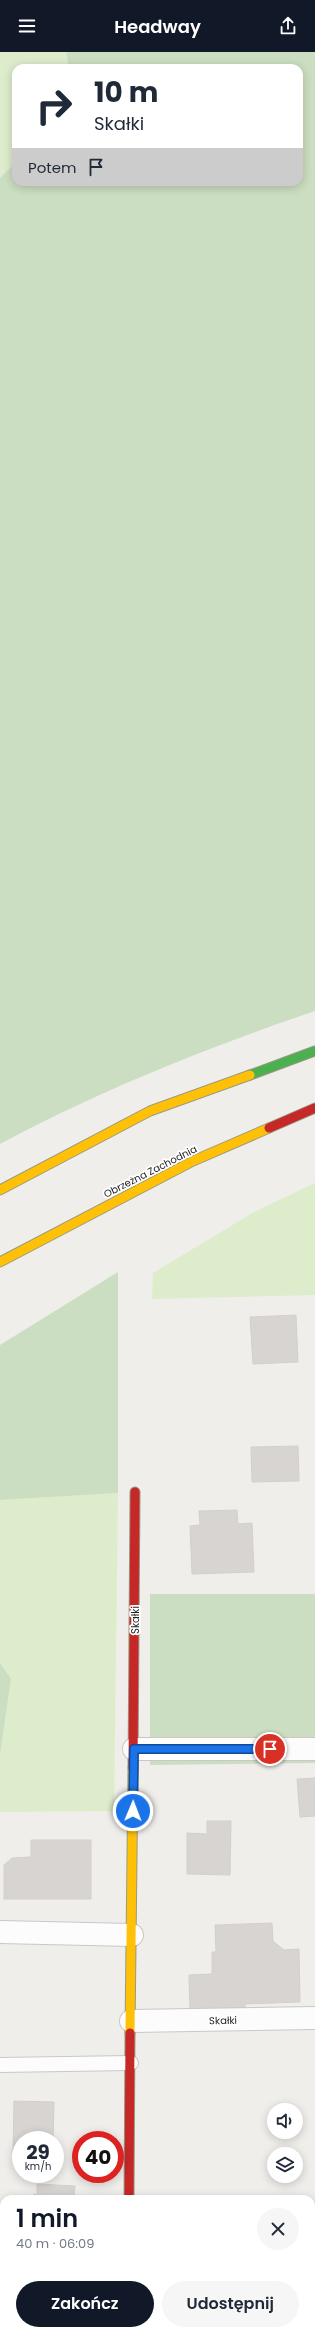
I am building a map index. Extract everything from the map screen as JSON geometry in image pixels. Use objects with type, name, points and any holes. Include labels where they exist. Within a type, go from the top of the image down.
[{"type":"street","points":[[0,1190],[150,1111],[315,1051]]},
{"type":"street","name":"Obrzeżna Zachodnia","points":[[0,1262],[193,1161],[315,1108]]},
{"type":"street","name":"Skałki","points":[[129,2195],[135,1492]]},
{"type":"street","points":[[134,1749],[315,1749]]},
{"type":"street","points":[[0,1932],[132,1935]]},
{"type":"street","name":"Skałki","points":[[131,2022],[315,2018]]},
{"type":"lane","points":[[0,2065],[131,2062]]},
{"type":"green space","points":[[0,52],[66,52],[68,64],[12,64],[12,166],[0,178]]},
{"type":"green space","points":[[66,52],[315,52],[315,1011],[154,1071],[38,1124],[0,1144],[0,178],[12,166],[12,186],[303,186],[303,64],[68,64]]},
{"type":"green space","points":[[315,1183],[315,1295],[152,1299],[153,1273],[254,1212]]},
{"type":"green space","points":[[118,1272],[118,1493],[0,1500],[0,1345]]},
{"type":"green space","points":[[118,1493],[114,1811],[0,1812],[0,1755],[11,1680],[0,1663],[0,1500]]},
{"type":"green space","points":[[150,1594],[315,1594],[315,1763],[150,1765]]},
{"type":"green space","points":[[0,1663],[11,1679],[0,1755]]},
{"type":"building","points":[[296,1315],[298,1362],[253,1364],[250,1317]]},
{"type":"building","points":[[298,1446],[299,1481],[252,1482],[251,1447]]},
{"type":"building","points":[[237,1510],[238,1524],[252,1523],[254,1572],[192,1574],[190,1526],[200,1525],[199,1511]]},
{"type":"building","points":[[315,1778],[315,1816],[300,1817],[297,1779]]},
{"type":"building","points":[[207,1821],[231,1821],[230,1875],[187,1874],[187,1833],[207,1834]]},
{"type":"building","points":[[31,1840],[91,1840],[91,1899],[4,1899],[4,1865],[12,1858],[31,1857]]},
{"type":"building","points":[[272,1923],[273,1941],[284,1950],[299,1949],[300,2002],[245,2004],[245,2008],[190,2010],[189,1975],[212,1974],[212,1952],[216,1952],[215,1925]]},
{"type":"building","points":[[14,2101],[54,2102],[53,2131],[13,2131]]},
{"type":"building","points":[[37,2184],[75,2186],[74,2195],[37,2195]]},
{"type":"traffic: fast","points":[[250,1075],[315,1051]]},
{"type":"traffic: slow","points":[[0,1190],[150,1111],[250,1075]]},
{"type":"traffic: slow","points":[[0,1262],[193,1161],[269,1128]]},
{"type":"traffic: slow","points":[[130,2033],[133,1768]]},
{"type":"traffic: jam","points":[[269,1128],[315,1108]]},
{"type":"traffic: jam","points":[[133,1768],[135,1492]]},
{"type":"traffic: jam","points":[[129,2195],[130,2033]]},
{"type":"route","points":[[133,1811],[134,1749],[270,1749]]}]
